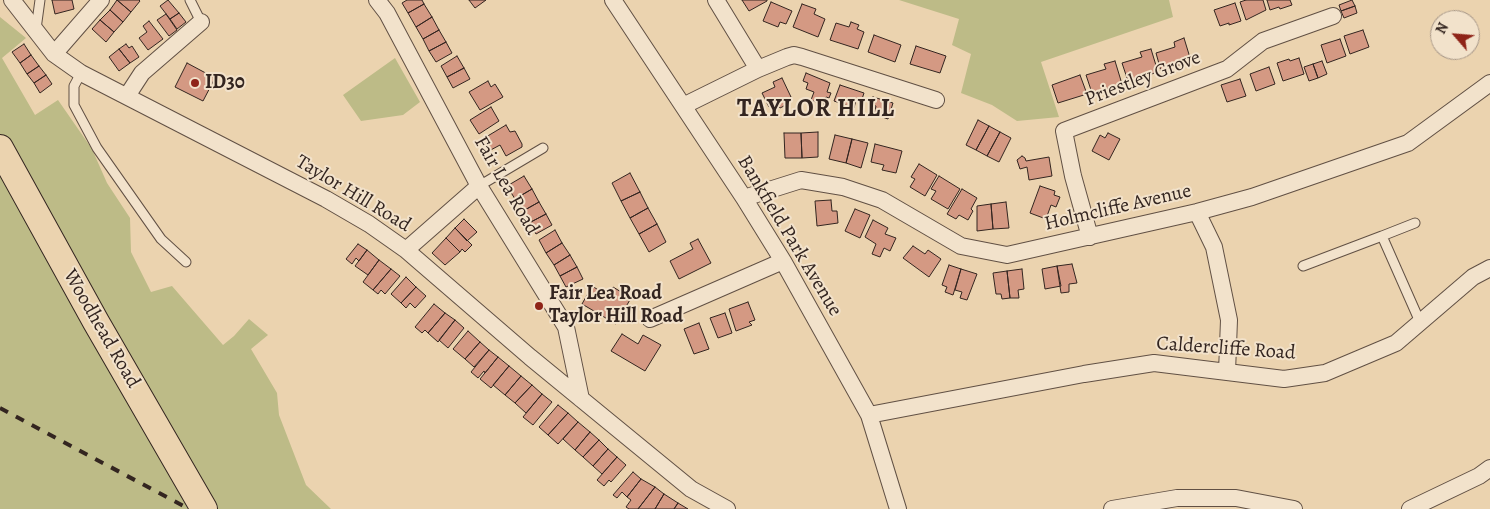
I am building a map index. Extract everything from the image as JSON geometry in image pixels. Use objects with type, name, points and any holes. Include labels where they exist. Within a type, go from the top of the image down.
[{"type":"main road","name":"Woodhead Road","points":[[0,148],[96,322],[204,509]]},
{"type":"street","name":"Taylor Hill Road","points":[[12,0],[54,54],[81,73],[326,199],[369,224],[406,250],[530,357],[690,489],[727,509]]},
{"type":"street","points":[[54,54],[101,0]]},
{"type":"street","name":"Fair Lea Road","points":[[377,0],[387,13],[478,186],[566,327],[581,399]]},
{"type":"street","name":"Bankfield Park Avenue","points":[[613,0],[744,198],[783,261],[869,415],[898,509]]},
{"type":"street","points":[[716,0],[758,69]]},
{"type":"street","name":"Priestley Grove","points":[[1090,238],[1073,176],[1064,131],[1227,69],[1263,41],[1333,16]]},
{"type":"street","points":[[127,96],[142,73],[201,22]]},
{"type":"street","points":[[683,106],[758,69],[794,55],[936,100]]},
{"type":"street","name":"Holmcliffe Avenue","points":[[744,198],[802,180],[843,187],[882,200],[960,246],[1007,255],[1090,238],[1197,212],[1252,196],[1408,144],[1490,83]]},
{"type":"street","points":[[406,250],[478,186]]},
{"type":"street","points":[[1197,212],[1214,247],[1229,320],[1227,372]]},
{"type":"street","points":[[650,319],[783,261]]},
{"type":"street","name":"Caldercliffe Road","points":[[869,415],[1084,374],[1154,363],[1284,379],[1326,373],[1396,343],[1473,277],[1490,268]]},
{"type":"street","points":[[1410,509],[1479,476],[1490,468]]},
{"type":"street","points":[[1112,509],[1177,498],[1236,498],[1294,509]]},
{"type":"lane","points":[[36,32],[40,0]]},
{"type":"lane","points":[[190,0],[201,22]]},
{"type":"lane","points":[[81,73],[74,86],[74,104],[97,148],[161,239],[186,262]]},
{"type":"lane","points":[[478,186],[543,148]]},
{"type":"lane","points":[[1303,266],[1415,223]]},
{"type":"lane","points":[[1382,236],[1420,322]]},
{"type":"shaded area","points":[[899,0],[1169,0],[1173,17],[1041,62],[1059,117],[1017,121],[992,105],[961,93],[971,54],[952,45],[959,19]]},
{"type":"shaded area","points":[[0,17],[26,38],[2,58],[35,115],[58,100],[92,149],[107,183],[130,218],[131,252],[151,292],[172,286],[223,345],[249,319],[268,335],[251,349],[277,393],[279,415],[306,485],[331,509],[0,509]]},
{"type":"shaded area","points":[[395,58],[420,102],[403,115],[361,121],[343,95]]},
{"type":"building","points":[[52,0],[72,0],[74,9],[55,14]]},
{"type":"building","points":[[117,0],[131,12],[123,22],[110,10]]},
{"type":"building","points":[[117,0],[139,0],[140,1],[131,12]]},
{"type":"building","points":[[168,0],[179,13],[170,19],[160,6]]},
{"type":"building","points":[[407,0],[422,0],[424,4],[408,13],[402,3]]},
{"type":"building","points":[[469,0],[486,0],[475,8]]},
{"type":"building","points":[[742,0],[767,0],[767,1],[749,11]]},
{"type":"building","points":[[1263,0],[1266,10],[1246,20],[1240,2]]},
{"type":"building","points":[[1267,0],[1290,0],[1292,5],[1270,10]]},
{"type":"building","points":[[1352,0],[1355,6],[1341,11],[1339,5]]},
{"type":"building","points":[[771,2],[792,11],[786,24],[780,22],[778,27],[763,21]]},
{"type":"building","points":[[1235,3],[1241,21],[1220,26],[1214,10]]},
{"type":"building","points":[[424,4],[432,17],[416,27],[408,13]]},
{"type":"building","points":[[802,4],[816,9],[814,14],[825,19],[818,37],[793,27]]},
{"type":"building","points":[[1355,6],[1357,13],[1344,18],[1341,11]]},
{"type":"building","points":[[110,10],[123,22],[114,32],[100,20]]},
{"type":"building","points":[[179,13],[186,22],[177,29],[170,19]]},
{"type":"building","points":[[166,14],[177,30],[169,36],[157,20]]},
{"type":"building","points":[[432,17],[439,30],[423,39],[416,27]]},
{"type":"building","points":[[100,20],[114,32],[106,42],[92,29]]},
{"type":"building","points":[[149,21],[163,39],[148,50],[139,38],[147,32],[143,26]]},
{"type":"building","points":[[851,22],[859,25],[857,29],[864,32],[858,49],[830,40],[836,23],[849,27]]},
{"type":"building","points":[[439,30],[446,42],[429,51],[423,39]]},
{"type":"building","points":[[1363,30],[1369,47],[1350,54],[1344,36]]},
{"type":"building","points":[[874,35],[901,45],[895,62],[868,52]]},
{"type":"building","points":[[1184,38],[1191,61],[1161,71],[1156,53],[1175,47],[1174,42]]},
{"type":"building","points":[[1340,39],[1346,56],[1327,63],[1321,45]]},
{"type":"building","points":[[446,42],[452,53],[436,62],[429,51]]},
{"type":"building","points":[[24,44],[31,55],[20,63],[12,52]]},
{"type":"building","points":[[126,44],[129,48],[132,46],[139,57],[130,63],[119,49]]},
{"type":"building","points":[[916,46],[946,56],[940,73],[910,64]]},
{"type":"building","points":[[119,49],[130,63],[119,71],[109,57]]},
{"type":"building","points":[[1151,49],[1158,72],[1128,81],[1122,63],[1142,57],[1140,52]]},
{"type":"building","points":[[31,55],[39,66],[27,74],[20,63]]},
{"type":"building","points":[[457,56],[464,68],[447,77],[441,66]]},
{"type":"building","points":[[1299,58],[1304,74],[1283,81],[1277,63]]},
{"type":"building","points":[[1115,61],[1122,84],[1092,93],[1086,75],[1106,69],[1104,64]]},
{"type":"building","points":[[1322,61],[1327,74],[1318,78],[1313,64]]},
{"type":"building","name":"ID30","points":[[187,63],[215,78],[203,101],[175,87]]},
{"type":"building","points":[[1313,64],[1318,78],[1309,81],[1304,67]]},
{"type":"building","points":[[39,66],[46,75],[34,83],[27,74]]},
{"type":"building","points":[[1269,67],[1275,84],[1256,91],[1250,74]]},
{"type":"building","points":[[464,68],[470,79],[453,88],[447,77]]},
{"type":"building","points":[[806,73],[830,83],[827,92],[831,93],[829,98],[826,97],[823,105],[811,100],[814,92],[806,89],[808,83],[803,81]]},
{"type":"building","points":[[46,75],[52,84],[40,93],[34,83]]},
{"type":"building","points":[[1080,75],[1087,94],[1058,103],[1052,85]]},
{"type":"building","points":[[782,78],[791,97],[784,100],[784,106],[780,108],[776,104],[769,107],[762,93],[775,87],[773,82]]},
{"type":"building","points":[[1240,79],[1246,96],[1227,102],[1221,85]]},
{"type":"building","points":[[488,81],[491,87],[495,84],[503,97],[480,110],[469,92]]},
{"type":"building","points":[[840,85],[864,93],[861,102],[856,100],[854,108],[834,101]]},
{"type":"building","points":[[873,97],[893,103],[888,119],[874,114],[876,106],[871,105]]},
{"type":"building","points":[[491,107],[499,121],[479,134],[470,120]]},
{"type":"building","points":[[978,120],[989,126],[976,150],[966,145]]},
{"type":"building","points":[[506,125],[510,132],[515,131],[522,147],[506,156],[500,145],[487,152],[481,140]]},
{"type":"building","points":[[989,126],[1000,132],[987,156],[976,150]]},
{"type":"building","points":[[818,132],[818,157],[802,158],[801,133]]},
{"type":"building","points":[[1000,132],[1011,138],[999,162],[987,156]]},
{"type":"building","points":[[784,133],[801,133],[802,158],[785,158]]},
{"type":"building","points":[[1108,133],[1120,139],[1109,160],[1092,151],[1100,135],[1105,138]]},
{"type":"building","points":[[835,135],[852,139],[846,163],[829,159]]},
{"type":"building","points":[[852,139],[868,143],[861,168],[846,163]]},
{"type":"building","points":[[875,144],[902,151],[896,173],[882,170],[884,165],[871,162]]},
{"type":"building","points":[[1022,156],[1026,161],[1049,157],[1052,176],[1029,180],[1027,167],[1020,169],[1017,160]]},
{"type":"building","points":[[919,164],[937,175],[925,196],[910,187],[915,179],[911,177]]},
{"type":"building","points":[[630,173],[640,192],[621,201],[612,183]]},
{"type":"building","points":[[524,176],[532,189],[515,199],[507,186]]},
{"type":"building","points":[[939,176],[960,189],[948,209],[931,199],[936,191],[931,189]]},
{"type":"building","points":[[1040,186],[1055,191],[1054,195],[1060,197],[1056,207],[1051,205],[1046,219],[1030,213]]},
{"type":"building","points":[[532,189],[539,202],[523,211],[515,199]]},
{"type":"building","points":[[962,189],[977,198],[968,220],[959,215],[956,219],[947,214]]},
{"type":"building","points":[[640,192],[648,208],[630,218],[621,201]]},
{"type":"building","points":[[831,200],[832,211],[837,211],[838,223],[817,226],[815,201]]},
{"type":"building","points":[[539,202],[546,214],[529,223],[523,211]]},
{"type":"building","points":[[1006,202],[1009,228],[993,229],[991,204]]},
{"type":"building","points":[[991,204],[993,229],[977,231],[977,206]]},
{"type":"building","points":[[648,208],[657,224],[639,234],[630,218]]},
{"type":"building","points":[[855,209],[870,215],[860,238],[845,231]]},
{"type":"building","points":[[546,214],[552,225],[536,234],[529,223]]},
{"type":"building","points":[[464,219],[477,232],[467,241],[455,228]]},
{"type":"building","points":[[873,220],[888,228],[885,234],[896,238],[890,251],[884,248],[880,257],[872,254],[876,244],[865,237]]},
{"type":"building","points":[[657,224],[666,242],[649,252],[639,234]]},
{"type":"building","points":[[455,228],[472,245],[465,252],[462,249],[460,252],[446,238]]},
{"type":"building","points":[[555,230],[562,243],[546,253],[539,240]]},
{"type":"building","points":[[446,238],[460,252],[445,265],[432,253]]},
{"type":"building","points":[[698,239],[711,263],[679,279],[670,261],[693,249],[690,243]]},
{"type":"building","points":[[562,243],[570,255],[554,265],[546,253]]},
{"type":"building","points":[[358,244],[367,250],[359,261],[356,258],[352,264],[346,259]]},
{"type":"building","points":[[913,246],[925,254],[928,250],[941,259],[929,277],[903,258]]},
{"type":"building","points":[[367,250],[379,260],[368,275],[355,266]]},
{"type":"building","points":[[570,255],[577,267],[560,276],[554,265]]},
{"type":"building","points":[[379,260],[391,269],[373,290],[363,282]]},
{"type":"building","points":[[1072,264],[1077,283],[1069,284],[1069,292],[1061,293],[1057,266]]},
{"type":"building","points":[[949,265],[961,269],[953,295],[945,292],[947,287],[942,285]]},
{"type":"building","points":[[1057,266],[1061,286],[1045,289],[1042,269]]},
{"type":"building","points":[[577,267],[583,279],[566,287],[560,276]]},
{"type":"building","points":[[391,269],[400,276],[385,294],[381,290],[378,294],[373,290]]},
{"type":"building","points":[[961,269],[977,274],[967,300],[960,298],[962,292],[955,290]]},
{"type":"building","points":[[1022,269],[1024,289],[1018,290],[1019,298],[1010,298],[1007,271]]},
{"type":"building","points":[[1007,271],[1010,298],[1002,299],[1001,294],[996,294],[993,273]]},
{"type":"building","points":[[406,277],[416,287],[401,303],[391,294]]},
{"type":"building","points":[[592,286],[608,296],[613,287],[631,298],[616,324],[582,304]]},
{"type":"building","points":[[416,287],[426,296],[415,308],[410,303],[406,308],[401,303]]},
{"type":"building","points":[[748,302],[755,320],[749,322],[752,325],[736,331],[729,309]]},
{"type":"building","points":[[434,304],[445,313],[428,333],[425,330],[422,333],[415,327]]},
{"type":"building","points":[[445,313],[455,320],[438,342],[428,333]]},
{"type":"building","points":[[725,313],[732,333],[718,338],[710,318]]},
{"type":"building","points":[[455,320],[464,328],[448,348],[439,340]]},
{"type":"building","points":[[699,323],[709,349],[694,354],[684,329]]},
{"type":"building","points":[[468,331],[480,342],[465,359],[453,349]]},
{"type":"building","points":[[622,334],[638,344],[643,335],[661,345],[645,371],[611,351]]},
{"type":"building","points":[[480,342],[489,350],[474,367],[465,359]]},
{"type":"building","points":[[489,350],[498,357],[485,373],[484,371],[478,378],[471,372]]},
{"type":"building","points":[[498,357],[509,366],[491,388],[480,379]]},
{"type":"building","points":[[509,366],[521,376],[505,395],[493,385]]},
{"type":"building","points":[[521,376],[532,385],[515,403],[505,395]]},
{"type":"building","points":[[532,385],[542,394],[526,413],[515,403]]},
{"type":"building","points":[[542,394],[552,402],[533,425],[523,417]]},
{"type":"building","points":[[558,405],[568,413],[548,435],[539,427]]},
{"type":"building","points":[[568,413],[578,422],[558,444],[548,435]]},
{"type":"building","points":[[578,422],[590,432],[575,450],[563,439]]},
{"type":"building","points":[[590,432],[599,440],[583,457],[575,450]]},
{"type":"building","points":[[599,440],[608,449],[593,466],[583,457]]},
{"type":"building","points":[[608,449],[617,457],[602,474],[593,466]]},
{"type":"building","points":[[617,457],[626,465],[611,482],[609,480],[604,486],[597,480]]},
{"type":"building","points":[[633,472],[641,479],[627,497],[622,492],[617,498],[613,495]]},
{"type":"building","points":[[641,479],[655,487],[638,509],[629,509],[626,507],[631,500],[627,497]]},
{"type":"building","points":[[655,487],[664,494],[655,509],[638,509]]},
{"type":"building","points":[[664,494],[678,503],[674,509],[655,509]]},
{"type":"building","points":[[678,503],[688,509],[674,509]]},
{"type":"railway","points":[[0,408],[189,509]]},
{"type":"place","name":"ID30","points":[[195,83]]},
{"type":"place","name":"Fair Lea Road Taylor Hill Road","points":[[539,306]]},
{"type":"district","name":"TAYLOR HILL","points":[[816,110]]}]
